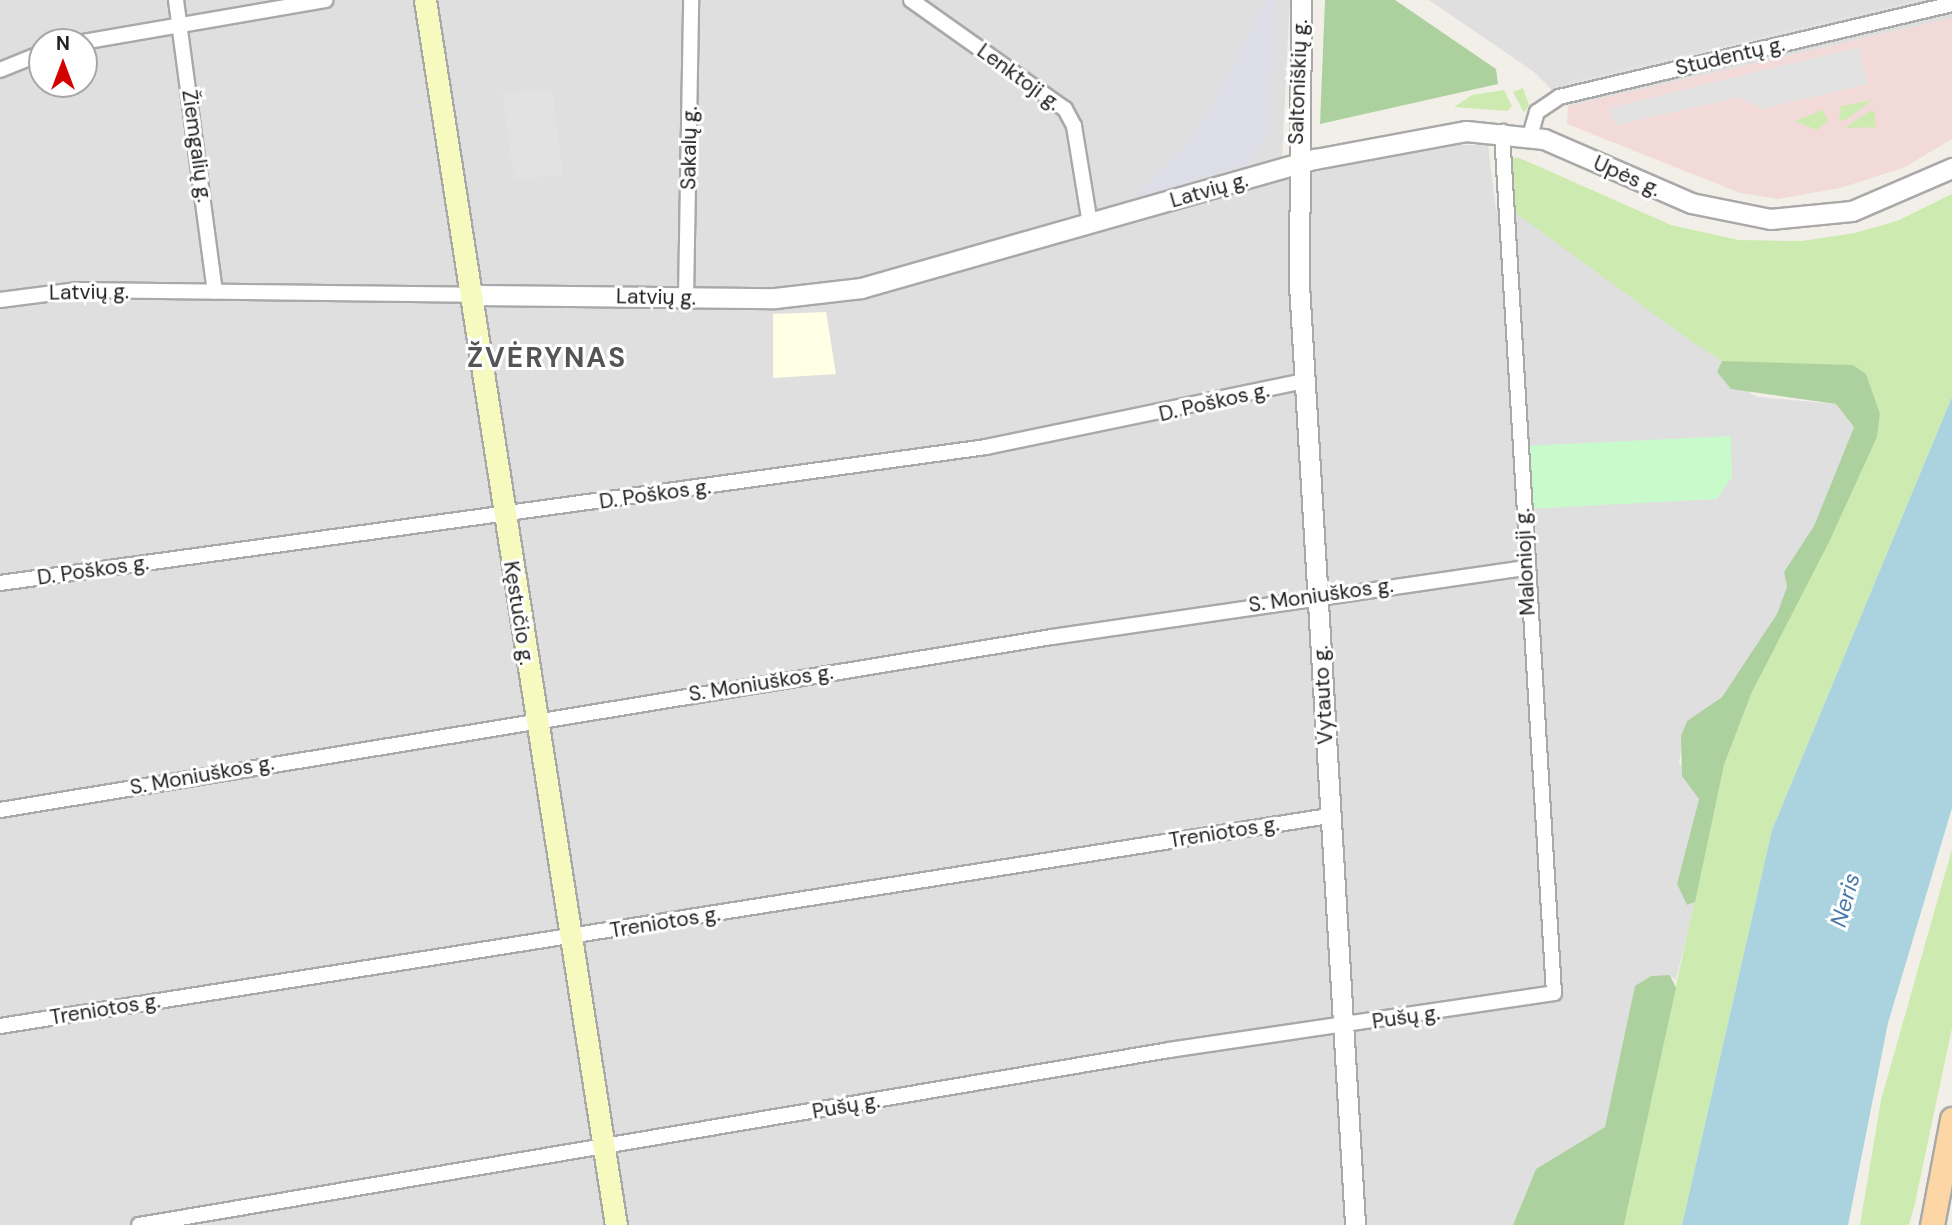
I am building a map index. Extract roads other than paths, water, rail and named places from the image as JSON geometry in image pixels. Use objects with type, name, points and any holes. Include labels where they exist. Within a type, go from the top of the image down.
[{"type":"main road","name":"Kęstučio g.","points":[[425,0],[473,295],[535,719],[617,1225]]},
{"type":"main road","points":[[1932,1225],[1952,1119]]},
{"type":"street","name":"Žiemgalių g.","points":[[176,0],[215,291]]},
{"type":"street","points":[[98,39],[179,22],[325,0]]},
{"type":"street","name":"Sakalų g.","points":[[686,297],[691,0]]},
{"type":"street","name":"Lenktoji g.","points":[[911,0],[1065,109],[1074,126],[1090,224]]},
{"type":"street","name":"Saltoniškių g.","points":[[1296,165],[1301,0]]},
{"type":"street","name":"Studentų g.","points":[[1530,136],[1537,112],[1559,97],[1952,4]]},
{"type":"street","points":[[0,69],[28,58]]},
{"type":"street","name":"Upės g.","points":[[1296,165],[1443,133],[1502,132],[1530,136],[1690,203],[1770,219],[1852,211],[1952,167]]},
{"type":"street","name":"Malonioji g.","points":[[1502,132],[1524,568],[1554,993]]},
{"type":"street","name":"Latvių g.","points":[[0,300],[77,290],[775,299],[861,288],[1296,165]]},
{"type":"street","name":"Vytauto g.","points":[[1296,165],[1329,816],[1355,1225]]},
{"type":"street","name":"D. Poškos g.","points":[[0,583],[986,447],[1305,381]]},
{"type":"street","name":"S. Moniuškos g.","points":[[0,810],[535,719],[1318,595],[1524,568]]},
{"type":"street","name":"Treniotos g.","points":[[0,1026],[1329,816]]},
{"type":"street","name":"Pušų g.","points":[[139,1225],[1169,1050],[1341,1027],[1554,993]]},
{"type":"water","name":"Neris","points":[[1952,397],[1952,808],[1888,1023],[1848,1225],[1682,1225],[1772,830]]},
{"type":"district","name":"ŽVĖRYNAS","points":[[547,358]]}]
